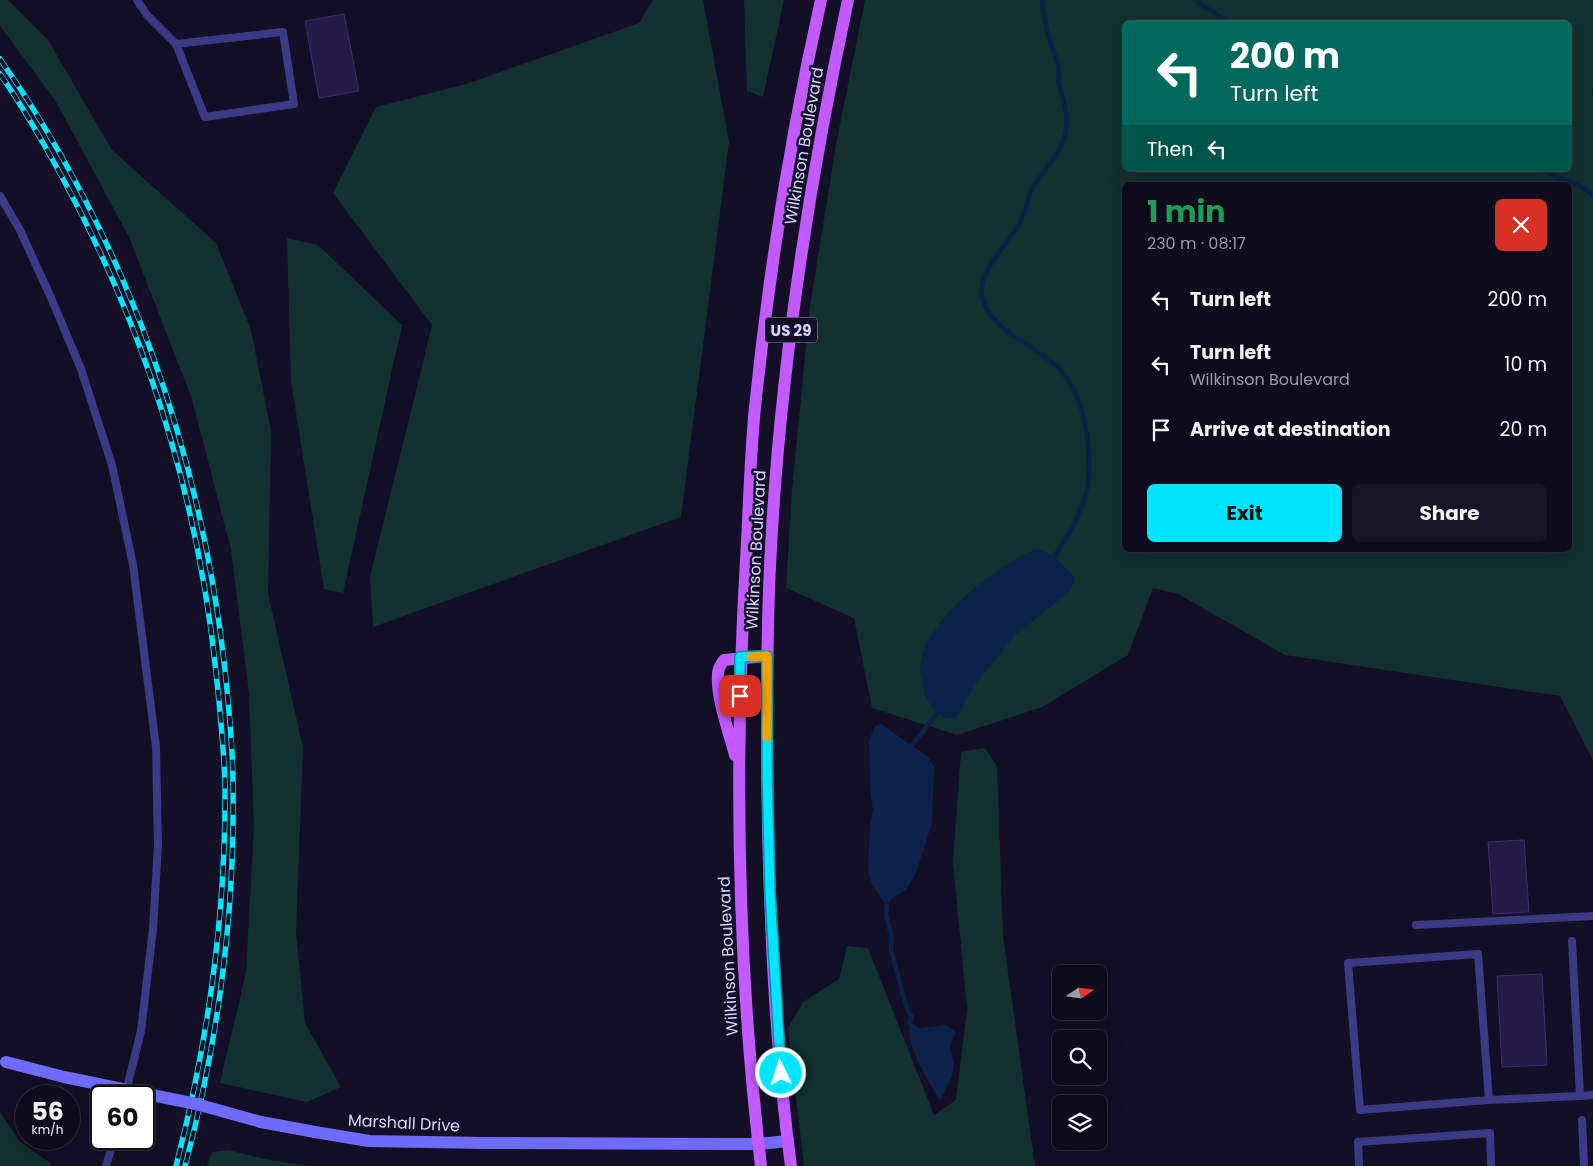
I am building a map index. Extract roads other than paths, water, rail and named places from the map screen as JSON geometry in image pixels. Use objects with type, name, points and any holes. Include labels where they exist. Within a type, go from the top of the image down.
[{"type":"main road","name":"Wilkinson Boulevard","points":[[761,1166],[751,1075],[741,894],[740,657],[755,409],[780,206],[820,0]]},
{"type":"main road","name":"Wilkinson Boulevard","points":[[791,1166],[780,1054],[770,903],[767,656],[770,565],[777,473],[796,292],[820,140],[848,0]]},
{"type":"main road","points":[[739,773],[719,691],[718,673],[720,665],[724,660],[740,657],[767,656]]},
{"type":"street","name":"Marshall Drive","points":[[3,1058],[64,1077],[196,1104],[261,1122],[369,1140],[484,1143],[758,1144],[788,1141]]},
{"type":"lane","points":[[137,0],[147,16],[176,44],[205,116],[294,104],[283,32],[176,44]]},
{"type":"lane","points":[[0,196],[20,230],[80,369],[112,465],[133,565],[156,747],[158,845],[153,929],[140,1031],[128,1085]]},
{"type":"lane","points":[[1416,925],[1593,916]]},
{"type":"lane","points":[[1572,941],[1580,1096]]},
{"type":"lane","points":[[1489,1100],[1478,954],[1348,963],[1360,1110],[1489,1100],[1593,1095]]},
{"type":"lane","points":[[1582,1120],[1584,1166]]},
{"type":"lane","points":[[1359,1166],[1358,1142],[1490,1132],[1492,1166]]},
{"type":"lane","points":[[106,1166],[111,1150]]},
{"type":"water","points":[[1035,549],[1052,556],[1075,578],[1070,591],[1014,636],[973,688],[956,718],[943,717],[934,709],[927,698],[920,671],[924,651],[933,633],[963,598],[1000,569]]},
{"type":"water","points":[[881,724],[927,756],[934,766],[932,823],[916,873],[906,890],[892,898],[887,907],[872,885],[868,871],[870,822],[873,811],[870,786],[869,740],[875,726]]},
{"type":"water","points":[[909,1022],[920,1028],[946,1025],[956,1032],[950,1046],[954,1066],[952,1076],[940,1101],[914,1053],[909,1034]]},
{"type":"waterway","points":[[1042,0],[1047,32],[1059,69],[1058,82],[1066,112],[1066,130],[1058,152],[1034,185],[1019,224],[989,268],[984,278],[982,297],[994,320],[1040,353],[1061,371],[1078,398],[1083,413],[1088,445],[1088,486],[1074,524],[1051,560]]},
{"type":"waterway","points":[[1195,0],[1225,20]]},
{"type":"waterway","points":[[1545,172],[1570,182]]},
{"type":"waterway","points":[[1572,183],[1593,195]]},
{"type":"waterway","points":[[908,750],[939,712]]},
{"type":"waterway","points":[[887,903],[886,915],[892,939],[891,950],[908,1012],[912,1017],[909,1022],[912,1026]]},
{"type":"railway","points":[[0,59],[45,128],[85,200],[120,274],[151,350],[176,428],[197,508],[214,589],[232,742],[233,834],[231,882],[222,978],[215,1025],[207,1072],[185,1166]]},
{"type":"railway","points":[[0,74],[40,138],[92,235],[143,355],[164,417],[182,480],[208,607],[224,758],[222,882],[213,978],[206,1025],[176,1166]]}]
